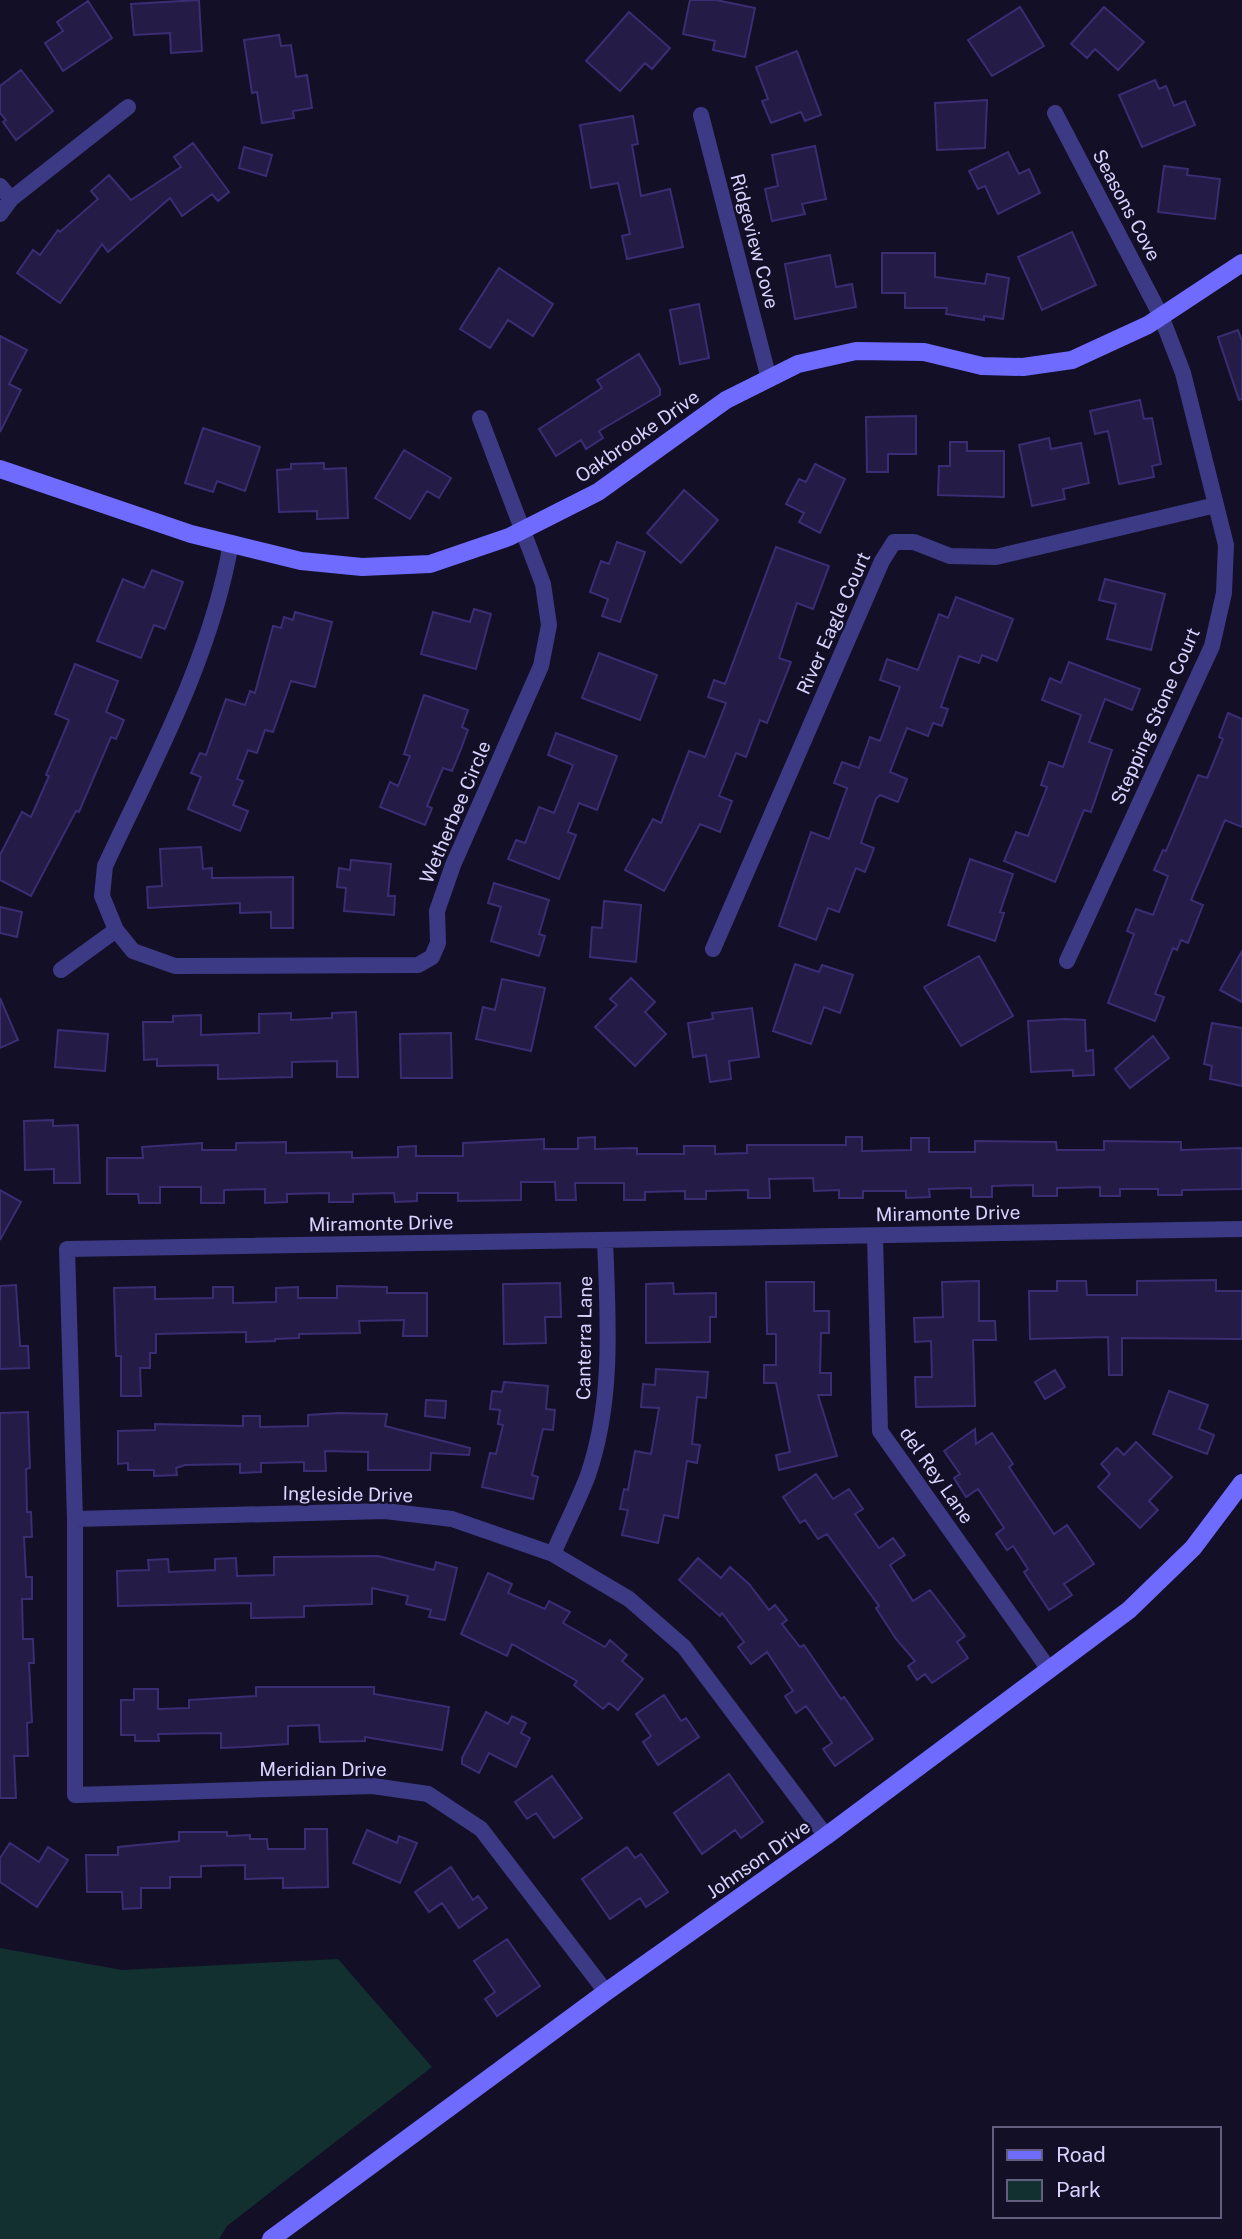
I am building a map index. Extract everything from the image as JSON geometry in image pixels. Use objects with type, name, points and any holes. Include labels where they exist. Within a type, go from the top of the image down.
[{"type":"street","points":[[0,214],[11,199],[128,107]]},
{"type":"street","name":"Seasons Cove","points":[[1055,113],[1161,316]]},
{"type":"street","name":"Ridgeview Cove","points":[[701,114],[769,379]]},
{"type":"street","points":[[0,186],[11,199]]},
{"type":"street","name":"Oakbrooke Drive","points":[[0,469],[191,534],[302,561],[362,567],[430,564],[525,529],[598,492],[726,400],[799,364],[856,351],[924,352],[982,366],[1023,367],[1072,360],[1161,316],[1242,263]]},
{"type":"street","name":"Stepping Stone Court","points":[[1067,961],[1212,646],[1224,593],[1227,545],[1184,373],[1161,316]]},
{"type":"street","points":[[480,418],[525,529]]},
{"type":"street","name":"River Eagle Court","points":[[713,949],[882,561],[894,542],[914,542],[950,556],[996,557],[1216,505]]},
{"type":"street","name":"Wetherbee Circle","points":[[231,544],[223,587],[206,645],[105,866],[102,896],[116,930],[133,951],[175,967],[418,965],[432,957],[438,943],[437,911],[453,865],[541,666],[549,625],[543,584],[525,529]]},
{"type":"street","points":[[61,970],[116,930]]},
{"type":"street","name":"Miramonte Drive","points":[[75,1795],[75,1519],[67,1249],[1242,1229]]},
{"type":"street","name":"del Rey Lane","points":[[875,1236],[880,1431],[1048,1668]]},
{"type":"street","name":"Canterra Lane","points":[[553,1554],[588,1474],[605,1401],[608,1322],[606,1240]]},
{"type":"street","name":"Johnson Drive","points":[[271,2239],[606,1992],[826,1836],[1138,1601],[1193,1548],[1242,1483]]},
{"type":"street","name":"Ingleside Drive","points":[[75,1519],[385,1511],[452,1519],[553,1554],[629,1598],[684,1647],[826,1836]]},
{"type":"street","name":"Meridian Drive","points":[[75,1795],[373,1786],[428,1794],[481,1829],[606,1992]]},
{"type":"green space","points":[[0,1948],[122,1970],[338,1959],[432,2067],[227,2226],[219,2239],[0,2239]]},
{"type":"building","points":[[199,0],[202,51],[171,53],[170,33],[134,35],[131,4]]},
{"type":"building","points":[[690,0],[716,0],[755,8],[745,57],[713,50],[715,41],[683,34]]},
{"type":"building","points":[[88,1],[112,38],[63,71],[45,43],[63,31],[57,22]]},
{"type":"building","points":[[1020,7],[1044,46],[992,76],[968,40]]},
{"type":"building","points":[[1104,7],[1144,42],[1118,70],[1095,49],[1087,58],[1071,44]]},
{"type":"building","points":[[629,12],[670,48],[652,69],[645,63],[620,91],[586,61]]},
{"type":"building","points":[[279,35],[281,46],[291,45],[296,77],[307,75],[312,108],[293,111],[294,118],[262,123],[257,92],[252,93],[244,40]]},
{"type":"building","points":[[797,51],[821,115],[805,121],[801,112],[771,123],[762,101],[768,99],[756,67]]},
{"type":"building","points":[[21,70],[53,111],[16,140],[0,113],[0,86]]},
{"type":"building","points":[[1155,80],[1159,89],[1166,86],[1174,106],[1185,101],[1195,125],[1142,147],[1119,95]]},
{"type":"building","points":[[987,100],[985,148],[937,150],[935,103]]},
{"type":"building","points":[[633,116],[638,144],[632,145],[641,196],[670,189],[683,247],[627,259],[622,236],[630,234],[618,183],[591,188],[580,125]]},
{"type":"building","points":[[193,143],[229,192],[218,201],[212,194],[182,216],[170,198],[108,252],[102,244],[60,303],[17,273],[33,250],[40,255],[58,230],[60,232],[98,199],[91,191],[109,175],[131,200],[181,167],[174,157]]},
{"type":"building","points":[[815,146],[826,199],[802,204],[805,214],[772,221],[765,189],[778,186],[772,155]]},
{"type":"building","points":[[244,147],[272,155],[266,176],[239,168]]},
{"type":"building","points":[[1008,152],[1019,174],[1029,169],[1040,193],[998,214],[985,186],[978,189],[969,171]]},
{"type":"building","points":[[1164,166],[1188,169],[1187,175],[1220,179],[1215,219],[1158,212]]},
{"type":"building","points":[[1072,232],[1096,285],[1042,310],[1018,257]]},
{"type":"building","points":[[882,253],[935,253],[935,277],[985,284],[987,274],[1009,278],[1003,319],[984,316],[984,320],[946,314],[947,308],[905,308],[905,293],[882,293]]},
{"type":"building","points":[[830,255],[836,287],[852,284],[856,307],[795,319],[785,264]]},
{"type":"building","points":[[499,268],[553,304],[533,336],[508,320],[490,348],[460,329]]},
{"type":"building","points":[[699,304],[709,358],[680,364],[670,310]]},
{"type":"building","points":[[1238,330],[1242,341],[1242,399],[1239,400],[1218,337]]},
{"type":"building","points":[[0,336],[27,350],[9,384],[21,390],[0,432]]},
{"type":"building","points":[[639,354],[660,389],[660,395],[599,431],[603,438],[586,449],[581,440],[556,456],[539,429],[602,388],[597,380]]},
{"type":"building","points":[[1140,400],[1144,419],[1152,418],[1161,464],[1152,466],[1154,477],[1119,484],[1108,431],[1095,434],[1090,411]]},
{"type":"building","points":[[916,416],[916,454],[888,454],[888,472],[867,472],[866,417]]},
{"type":"building","points":[[203,428],[260,447],[245,491],[217,481],[213,492],[185,483]]},
{"type":"building","points":[[1049,438],[1051,449],[1081,443],[1089,483],[1063,489],[1065,499],[1032,506],[1019,445]]},
{"type":"building","points":[[950,442],[967,442],[967,451],[1004,451],[1004,497],[938,495],[939,466],[950,466]]},
{"type":"building","points":[[404,450],[451,478],[439,498],[427,491],[410,519],[375,498]]},
{"type":"building","points":[[324,463],[324,469],[346,468],[348,518],[317,519],[317,511],[279,512],[277,470],[291,469],[291,464]]},
{"type":"building","points":[[815,464],[845,479],[820,533],[799,522],[804,513],[786,504],[799,479],[806,482]]},
{"type":"building","points":[[684,490],[718,520],[681,563],[647,533]]},
{"type":"building","points":[[617,542],[645,552],[620,622],[602,616],[608,599],[590,592],[601,561],[609,564]]},
{"type":"building","points":[[776,547],[829,566],[813,609],[797,603],[779,658],[791,662],[767,723],[760,720],[746,757],[736,753],[719,796],[732,801],[720,832],[700,824],[664,891],[625,870],[653,819],[661,823],[689,751],[705,757],[726,703],[708,697],[714,680],[725,684]]},
{"type":"building","points":[[152,570],[183,582],[165,629],[154,625],[141,658],[97,641],[123,579],[144,588]]},
{"type":"building","points":[[1105,579],[1165,594],[1151,650],[1107,639],[1116,604],[1099,600]]},
{"type":"building","points":[[956,597],[1013,619],[997,661],[982,655],[979,663],[959,656],[941,707],[948,709],[942,726],[933,723],[928,736],[907,728],[890,772],[907,779],[898,802],[880,795],[876,799],[861,843],[874,848],[865,872],[856,868],[839,912],[828,908],[816,940],[779,926],[811,832],[829,839],[847,788],[834,783],[842,762],[859,768],[870,737],[880,741],[900,687],[880,680],[887,659],[918,670],[939,614],[948,618]]},
{"type":"building","points":[[474,609],[491,614],[476,669],[421,654],[433,612],[470,622]]},
{"type":"building","points":[[295,612],[332,622],[315,687],[291,681],[273,732],[265,730],[257,753],[248,750],[237,779],[243,781],[233,805],[248,811],[240,831],[188,809],[201,777],[191,773],[200,753],[206,755],[226,699],[245,705],[250,691],[255,693],[273,626],[281,628],[284,617],[293,620]]},
{"type":"building","points":[[599,653],[657,675],[640,720],[582,698]]},
{"type":"building","points":[[1069,662],[1140,689],[1132,710],[1105,699],[1089,742],[1112,750],[1091,812],[1084,810],[1055,882],[1004,861],[1016,832],[1028,836],[1047,787],[1041,785],[1049,762],[1063,767],[1081,715],[1042,700],[1050,678],[1061,683]]},
{"type":"building","points":[[75,664],[118,681],[106,712],[124,720],[116,739],[111,737],[79,812],[76,811],[31,896],[0,880],[0,855],[22,812],[31,817],[49,776],[46,775],[69,720],[55,714]]},
{"type":"building","points":[[424,695],[468,710],[462,727],[468,730],[461,749],[452,771],[443,768],[427,806],[432,808],[425,825],[380,807],[390,782],[398,786],[410,756],[404,754]]},
{"type":"building","points":[[1228,713],[1242,719],[1242,827],[1225,820],[1191,900],[1203,905],[1188,943],[1181,940],[1177,950],[1173,948],[1155,994],[1164,997],[1155,1021],[1108,1003],[1134,934],[1127,931],[1136,909],[1153,915],[1168,876],[1154,870],[1163,850],[1166,851],[1198,775],[1207,778],[1223,739],[1219,737]]},
{"type":"building","points":[[556,733],[617,756],[597,810],[579,803],[568,832],[576,835],[559,879],[508,859],[516,840],[525,843],[539,807],[554,813],[573,765],[548,755]]},
{"type":"building","points":[[201,847],[203,869],[212,868],[212,878],[293,877],[293,928],[271,928],[271,912],[240,913],[240,903],[148,908],[147,887],[162,886],[160,849]]},
{"type":"building","points":[[970,859],[1013,874],[1000,912],[1004,913],[995,941],[948,925]]},
{"type":"building","points":[[351,860],[391,864],[388,896],[395,896],[394,915],[344,911],[346,888],[337,887],[339,868],[350,870]]},
{"type":"building","points":[[494,883],[549,900],[539,934],[545,936],[539,956],[491,941],[501,907],[488,903]]},
{"type":"building","points":[[604,901],[641,905],[636,962],[590,957],[592,927],[602,928]]},
{"type":"building","points":[[0,907],[22,912],[17,937],[0,933]]},
{"type":"building","points":[[1242,951],[1242,1002],[1220,990]]},
{"type":"building","points":[[979,956],[1013,1016],[961,1046],[924,987]]},
{"type":"building","points":[[795,964],[819,972],[822,965],[853,975],[840,1013],[824,1007],[811,1044],[773,1031]]},
{"type":"building","points":[[631,978],[655,1002],[645,1012],[666,1034],[635,1066],[595,1027],[617,1005],[610,999]]},
{"type":"building","points":[[502,979],[545,988],[531,1051],[476,1039],[483,1007],[495,1010]]},
{"type":"building","points":[[0,998],[18,1040],[0,1048]]},
{"type":"building","points":[[752,1008],[759,1057],[729,1061],[731,1079],[710,1082],[706,1055],[693,1057],[688,1023],[713,1019],[712,1013]]},
{"type":"building","points":[[356,1012],[358,1077],[337,1077],[337,1061],[292,1062],[292,1077],[218,1079],[218,1065],[157,1066],[157,1059],[144,1060],[143,1022],[173,1022],[173,1016],[201,1015],[201,1035],[259,1033],[259,1014],[291,1013],[291,1020],[332,1018],[332,1013]]},
{"type":"building","points":[[1085,1020],[1086,1051],[1093,1050],[1094,1075],[1073,1076],[1073,1070],[1031,1072],[1028,1021]]},
{"type":"building","points":[[1212,1023],[1242,1028],[1242,1086],[1210,1079],[1212,1066],[1204,1064]]},
{"type":"building","points":[[58,1030],[108,1034],[105,1071],[55,1067]]},
{"type":"building","points":[[451,1033],[452,1078],[401,1078],[400,1034]]},
{"type":"building","points":[[1153,1036],[1169,1058],[1130,1088],[1115,1069]]},
{"type":"building","points":[[53,1120],[53,1126],[78,1125],[80,1183],[54,1183],[54,1169],[25,1170],[24,1121]]},
{"type":"building","points":[[595,1137],[595,1149],[637,1148],[637,1154],[684,1154],[684,1146],[715,1146],[715,1154],[747,1153],[747,1145],[846,1145],[846,1137],[862,1137],[862,1151],[911,1150],[911,1138],[929,1138],[929,1152],[975,1152],[975,1141],[1056,1142],[1057,1150],[1104,1150],[1104,1141],[1181,1142],[1181,1150],[1242,1148],[1242,1189],[1182,1190],[1182,1195],[1158,1195],[1158,1189],[1120,1189],[1120,1196],[1100,1196],[1100,1187],[1057,1188],[1057,1196],[1033,1196],[1033,1185],[992,1186],[992,1197],[971,1197],[971,1188],[929,1189],[930,1197],[906,1198],[906,1191],[863,1191],[863,1198],[839,1198],[839,1190],[814,1191],[813,1178],[769,1179],[770,1198],[748,1198],[748,1190],[706,1191],[706,1199],[685,1199],[685,1191],[645,1192],[645,1200],[624,1200],[624,1183],[575,1183],[576,1200],[556,1200],[555,1182],[521,1182],[521,1200],[458,1201],[458,1193],[417,1193],[417,1201],[395,1202],[394,1193],[353,1194],[353,1202],[329,1202],[329,1193],[287,1194],[287,1202],[265,1203],[265,1189],[224,1190],[224,1203],[201,1203],[201,1187],[160,1187],[160,1203],[139,1203],[138,1194],[107,1194],[107,1158],[143,1158],[142,1147],[202,1143],[202,1150],[236,1150],[236,1143],[286,1142],[286,1153],[352,1152],[352,1158],[398,1157],[398,1147],[416,1146],[416,1156],[463,1156],[463,1143],[544,1139],[544,1149],[578,1149],[578,1138]]},
{"type":"building","points":[[0,1190],[21,1202],[0,1240]]},
{"type":"building","points":[[1216,1280],[1216,1291],[1242,1291],[1242,1339],[1122,1338],[1122,1375],[1109,1375],[1108,1337],[1030,1339],[1029,1291],[1057,1291],[1057,1281],[1086,1281],[1087,1295],[1137,1295],[1137,1281]]},
{"type":"building","points":[[979,1281],[979,1321],[995,1321],[996,1340],[973,1340],[975,1406],[916,1407],[915,1377],[932,1377],[931,1341],[915,1342],[914,1318],[943,1317],[942,1282]]},
{"type":"building","points":[[766,1282],[814,1282],[814,1311],[829,1311],[829,1333],[821,1333],[820,1373],[831,1373],[831,1395],[818,1395],[837,1456],[779,1470],[776,1455],[790,1452],[776,1383],[764,1383],[764,1365],[776,1365],[776,1334],[767,1334]]},
{"type":"building","points":[[560,1283],[561,1317],[545,1317],[546,1343],[504,1344],[503,1284]]},
{"type":"building","points":[[673,1283],[674,1294],[716,1293],[716,1317],[710,1317],[710,1342],[646,1343],[646,1284]]},
{"type":"building","points":[[16,1285],[20,1346],[28,1346],[29,1368],[0,1369],[0,1286]]},
{"type":"building","points":[[337,1286],[387,1287],[387,1293],[427,1293],[427,1336],[403,1336],[404,1320],[359,1321],[360,1333],[299,1334],[299,1338],[275,1341],[246,1342],[246,1332],[156,1334],[156,1353],[150,1353],[150,1368],[140,1368],[141,1396],[121,1396],[121,1356],[116,1356],[114,1288],[155,1287],[155,1299],[213,1298],[213,1287],[233,1287],[233,1303],[276,1302],[276,1288],[298,1287],[298,1298],[337,1298]]},
{"type":"building","points":[[656,1369],[708,1372],[706,1398],[697,1397],[692,1444],[700,1445],[697,1463],[687,1461],[678,1518],[664,1515],[658,1543],[622,1535],[628,1510],[620,1509],[624,1489],[628,1490],[635,1451],[651,1454],[659,1408],[641,1407],[643,1384],[655,1385]]},
{"type":"building","points":[[1055,1370],[1065,1387],[1045,1399],[1035,1382]]},
{"type":"building","points":[[504,1382],[548,1386],[546,1409],[555,1410],[553,1430],[543,1429],[532,1475],[538,1477],[533,1499],[482,1487],[490,1453],[496,1454],[503,1425],[498,1424],[500,1410],[490,1409],[492,1391],[502,1392]]},
{"type":"building","points":[[1169,1391],[1208,1405],[1199,1429],[1214,1435],[1207,1454],[1153,1434]]},
{"type":"building","points":[[426,1400],[446,1401],[445,1418],[425,1416]]},
{"type":"building","points":[[28,1412],[30,1468],[26,1469],[27,1512],[31,1512],[32,1537],[24,1537],[26,1577],[32,1577],[32,1599],[22,1599],[23,1639],[33,1639],[34,1663],[29,1663],[32,1722],[27,1723],[28,1756],[14,1756],[16,1798],[0,1798],[0,1413]]},
{"type":"building","points":[[387,1414],[385,1426],[470,1448],[469,1455],[431,1453],[430,1470],[368,1470],[368,1452],[325,1451],[326,1471],[304,1471],[304,1462],[261,1463],[261,1472],[240,1473],[240,1464],[185,1465],[176,1468],[177,1475],[154,1476],[154,1470],[128,1470],[128,1463],[118,1464],[118,1431],[155,1430],[155,1424],[243,1426],[243,1416],[260,1416],[260,1427],[308,1426],[308,1415]]},
{"type":"building","points":[[975,1429],[976,1444],[992,1433],[1013,1464],[1009,1467],[1054,1534],[1067,1525],[1094,1564],[1064,1584],[1072,1595],[1049,1610],[1024,1572],[1028,1569],[1013,1546],[1007,1550],[996,1534],[1004,1528],[978,1489],[966,1497],[954,1478],[960,1474],[944,1451]]},
{"type":"building","points":[[1136,1442],[1172,1477],[1149,1501],[1158,1510],[1140,1528],[1098,1487],[1110,1474],[1101,1464],[1117,1448],[1124,1455]]},
{"type":"building","points":[[816,1474],[833,1499],[849,1489],[863,1509],[855,1514],[879,1548],[893,1538],[905,1555],[890,1565],[913,1601],[930,1590],[965,1636],[957,1642],[968,1658],[932,1683],[925,1674],[917,1680],[908,1666],[915,1661],[896,1639],[876,1608],[879,1606],[827,1534],[818,1539],[805,1520],[800,1523],[783,1497]]},
{"type":"building","points":[[378,1556],[434,1570],[436,1562],[457,1568],[445,1620],[429,1617],[431,1610],[406,1604],[408,1596],[372,1588],[372,1604],[304,1606],[304,1617],[251,1618],[251,1603],[118,1606],[117,1571],[149,1570],[148,1560],[168,1559],[169,1572],[215,1570],[215,1559],[236,1558],[237,1576],[274,1575],[274,1557]]},
{"type":"building","points":[[698,1558],[721,1578],[730,1567],[749,1584],[769,1610],[775,1605],[787,1620],[782,1624],[800,1647],[804,1645],[841,1699],[844,1697],[873,1739],[835,1766],[823,1749],[832,1743],[806,1706],[796,1713],[785,1696],[793,1691],[767,1652],[751,1664],[738,1647],[744,1642],[722,1613],[720,1616],[679,1580]]},
{"type":"building","points":[[488,1573],[512,1584],[508,1593],[545,1609],[549,1601],[570,1612],[563,1623],[605,1647],[610,1640],[627,1655],[622,1661],[643,1679],[618,1710],[609,1703],[603,1709],[574,1685],[577,1681],[512,1644],[507,1656],[461,1634]]},
{"type":"building","points":[[256,1687],[374,1687],[374,1694],[449,1707],[442,1750],[365,1737],[365,1741],[320,1742],[319,1725],[288,1726],[288,1744],[244,1747],[221,1748],[221,1733],[158,1734],[159,1741],[135,1741],[135,1735],[121,1735],[121,1700],[134,1700],[134,1689],[158,1689],[158,1709],[189,1708],[189,1700],[256,1696]]},
{"type":"building","points":[[664,1695],[681,1721],[686,1718],[699,1737],[658,1765],[643,1742],[651,1736],[636,1714]]},
{"type":"building","points":[[486,1712],[508,1724],[512,1716],[526,1723],[521,1733],[530,1738],[516,1767],[489,1753],[479,1773],[462,1764],[462,1758]]},
{"type":"building","points":[[729,1774],[763,1822],[741,1838],[735,1830],[702,1854],[674,1813]]},
{"type":"building","points":[[552,1776],[582,1818],[554,1838],[536,1813],[527,1819],[515,1802]]},
{"type":"building","points":[[305,1829],[327,1829],[328,1887],[283,1888],[283,1878],[245,1879],[245,1865],[201,1866],[201,1877],[170,1877],[170,1888],[141,1888],[141,1908],[123,1909],[122,1892],[87,1892],[86,1855],[118,1855],[118,1847],[179,1841],[179,1832],[250,1835],[250,1839],[267,1839],[268,1849],[305,1849]]},
{"type":"building","points":[[367,1830],[397,1843],[399,1836],[417,1843],[400,1883],[353,1863]]},
{"type":"building","points":[[10,1843],[39,1862],[48,1847],[68,1860],[37,1907],[0,1882],[0,1858]]},
{"type":"building","points":[[627,1847],[635,1858],[641,1854],[668,1892],[646,1907],[640,1898],[610,1919],[582,1879]]},
{"type":"building","points":[[451,1867],[473,1900],[478,1896],[487,1908],[459,1928],[442,1903],[429,1912],[415,1892]]},
{"type":"building","points":[[507,1939],[540,1986],[497,2016],[485,1999],[495,1992],[474,1961]]}]
